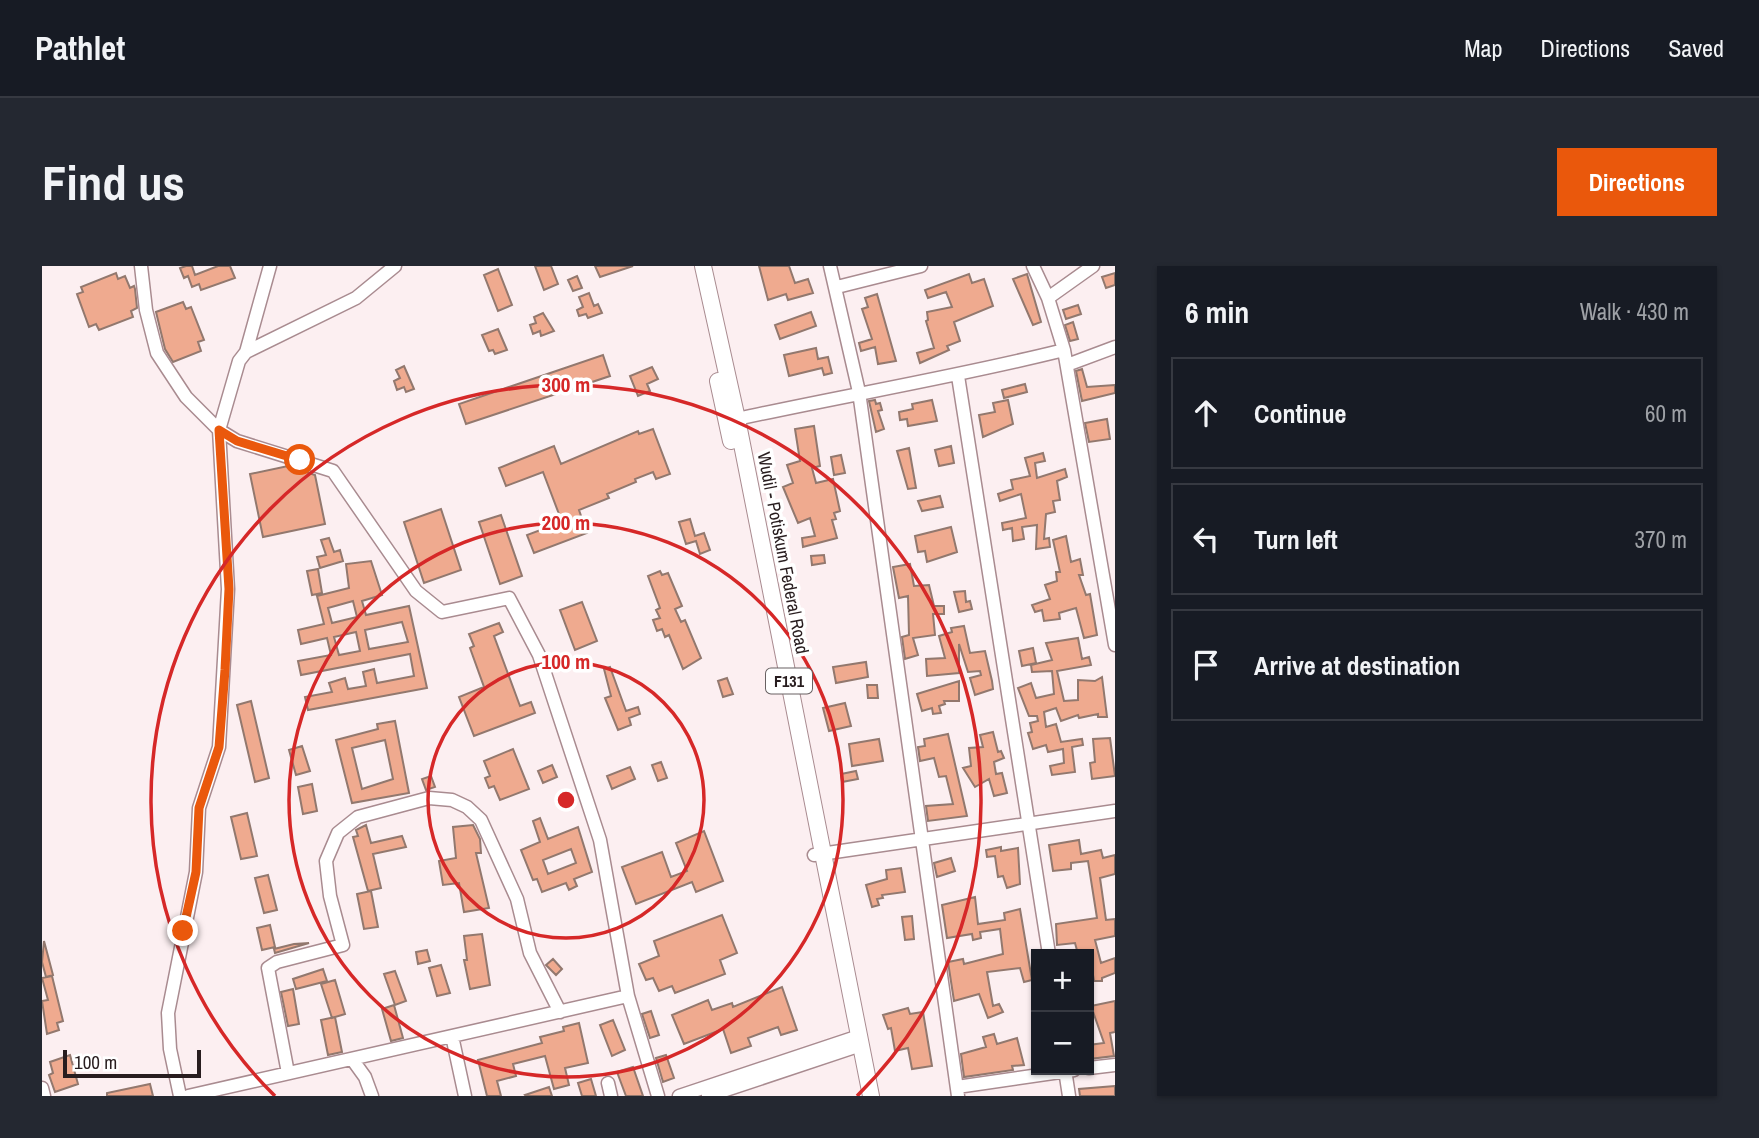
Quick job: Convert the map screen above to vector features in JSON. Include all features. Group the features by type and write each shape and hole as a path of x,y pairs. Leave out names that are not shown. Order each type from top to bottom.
{"main road":[{"name":"Wudil - Potiskum Federal Road","path":"692,266 736,430"},
{"name":"Wudil - Potiskum Federal Road","path":"703,266 855,1042 860,1096"},
{"name":"Wudil - Potiskum Federal Road","path":"855,1042 871,1096"}],"street":[{"path":"141,266 146,310 157,352 187,397 219,430 237,441 333,471 416,591 442,612 509,598 539,655 600,840 628,996 658,1096"},
{"path":"180,1096 170,1049 168,1013 196,872 199,808 219,747 225,670 229,589 219,430 239,361 246,352 270,266"},
{"path":"246,352 356,298 394,266"},
{"path":"831,266 859,392 957,1091 1042,1075"},
{"path":"837,287 921,266"},
{"path":"1034,266 1048,298 1064,350 1115,645"},
{"path":"1048,298 1093,266"},
{"path":"1067,365 1115,347"},
{"path":"736,430 859,392 958,376 1064,350"},
{"path":"958,376 1031,822 1048,949"},
{"path":"288,1073 268,968 277,962 343,945 330,896 326,861 338,833 358,817 429,798 452,800 467,807 481,820 517,899 530,953 560,1012"},
{"path":"819,854 921,837 1115,811"},
{"path":"188,1096 628,996"},
{"path":"452,1036 465,1096"},
{"path":"679,1096 855,1042"},
{"path":"708,1096 855,1042"},
{"path":"352,1059 365,1077 372,1096"},
{"path":"1094,1067 1115,1065"},
{"path":"1068,1075 1069,1096"},
{"path":"42,1088 44,1096"}],"building":[{"path":"192,266 195,275 218,266 230,266 235,278 201,290 199,284 192,287 188,276 184,278 180,268"},
{"path":"535,266 551,266 558,284 544,290"},
{"path":"595,266 633,266 600,277"},
{"path":"759,266 789,266 795,283 808,279 813,293 788,300 786,294 768,300"},
{"path":"498,269 512,305 498,311 484,275"},
{"path":"116,273 118,279 125,276 130,288 134,286 137,308 131,311 133,317 99,330 96,324 89,327 77,294 83,292 81,287"},
{"path":"1115,273 1115,285 1106,288 1102,277"},
{"path":"969,274 972,283 984,279 993,306 954,322 960,341 947,346 949,350 920,363 917,353 934,348 926,321 927,312 952,307 946,292 928,298 925,290"},
{"path":"1027,274 1041,322 1033,325 1013,279"},
{"path":"577,276 582,288 573,291 568,280"},
{"path":"589,293 594,306 598,304 602,313 588,318 586,314 579,316 577,310 583,307 579,297"},
{"path":"877,294 896,361 878,364 875,347 861,351 859,343 872,339 862,309 868,307 865,298"},
{"path":"183,302 186,309 191,307 204,340 198,342 201,351 173,362 165,349 156,312"},
{"path":"1078,305 1081,314 1066,319 1063,310"},
{"path":"811,312 816,326 780,339 775,325"},
{"path":"543,313 554,331 541,336 540,331 533,334 530,325 536,323 534,317"},
{"path":"1073,322 1078,339 1070,341 1065,325"},
{"path":"498,329 507,350 495,354 493,350 489,351 482,335"},
{"path":"816,348 818,359 828,357 832,373 824,375 822,368 789,376 784,355"},
{"path":"603,355 610,376 466,424 459,404"},
{"path":"404,366 414,389 406,392 404,387 397,390 394,381 400,378 396,370"},
{"path":"652,367 658,379 647,384 650,391 638,396 630,376"},
{"path":"1082,369 1087,387 1115,385 1115,393 1082,401 1076,371"},
{"path":"1025,384 1027,392 1004,398 1002,390"},
{"path":"875,400 876,404 880,403 882,410 878,411 884,429 876,432 869,401"},
{"path":"932,400 937,421 908,426 907,419 900,420 899,412 913,409 912,404"},
{"path":"1008,400 1013,424 983,437 979,415 995,412 993,403"},
{"path":"1107,419 1110,439 1089,442 1085,423"},
{"path":"814,426 820,466 812,468 816,483 833,479 840,511 834,513 836,519 832,520 837,538 803,547 802,538 815,536 810,518 798,523 783,487 793,483 787,465 800,461 795,429"},
{"path":"653,429 670,474 656,479 653,472 635,479 636,482 607,494 609,498 579,510 587,533 534,553 527,535 562,522 543,472 506,486 499,468 554,446 561,464 638,431 639,434"},
{"path":"951,446 954,463 939,466 935,450"},
{"path":"909,448 916,488 908,489 897,451"},
{"path":"1043,453 1045,461 1035,463 1037,478 1065,469 1067,477 1057,481 1060,500 1053,501 1055,512 1046,514 1044,539 1049,538 1050,547 1036,549 1037,525 1022,527 1024,539 1013,541 1012,528 1003,530 1002,523 1026,518 1021,494 1000,501 998,494 1013,489 1011,480 1030,476 1025,458"},
{"path":"841,455 845,473 834,475 831,457"},
{"path":"288,466 315,475 325,524 263,537 250,474"},
{"path":"940,496 943,507 922,511 918,501"},
{"path":"441,509 461,570 424,583 404,522"},
{"path":"501,515 522,576 500,584 479,522"},
{"path":"690,519 695,536 704,533 710,550 700,554 696,541 686,544 679,522"},
{"path":"951,527 957,552 927,562 925,551 918,552 915,536"},
{"path":"1066,536 1071,562 1080,559 1083,575 1079,575 1086,595 1090,594 1097,635 1084,638 1076,608 1059,613 1060,619 1044,621 1042,610 1035,612 1032,605 1050,599 1045,585 1057,581 1056,572 1060,572 1053,540"},
{"path":"329,538 334,552 340,550 343,561 320,568 317,557 326,555 321,540"},
{"path":"824,555 825,563 812,565 811,556"},
{"path":"371,561 382,595 362,601 366,615 409,606 427,688 308,710 305,697 332,692 329,683 345,678 348,689 366,686 363,672 374,669 377,683 414,676 410,654 301,675 298,661 331,655 327,638 301,644 298,630 324,624 317,596 349,588 346,564","holes":["353,601 357,617 332,623 328,608","402,622 408,642 369,649 365,630","356,632 360,651 339,655 334,637"]},
{"path":"910,564 914,586 929,585 934,606 944,606 944,614 933,614 935,635 913,638 918,655 905,659 902,637 909,635 908,596 899,598 893,567"},
{"path":"318,569 322,593 312,595 307,571"},
{"path":"660,571 662,575 668,573 682,606 675,609 681,622 685,620 701,658 683,669 669,635 665,637 662,629 657,631 653,620 660,618 656,610 660,608 648,576"},
{"path":"965,591 966,602 970,601 972,609 959,612 954,592"},
{"path":"582,602 597,641 575,650 560,610"},
{"path":"499,623 503,632 494,636 520,706 531,702 535,713 474,736 459,697 484,687 470,648 474,646 469,634"},
{"path":"964,626 970,653 985,651 992,681 993,689 975,695 970,678 981,675 980,671 968,672 959,644 959,673 927,676 926,659 945,658 939,636 952,632 951,628"},
{"path":"1078,638 1082,659 1089,657 1091,665 1057,671 1064,701 1078,700 1078,680 1095,681 1102,677 1107,717 1098,717 1098,714 1079,718 1078,715 1061,721 1056,708 1044,712 1046,727 1056,724 1061,742 1082,739 1083,745 1072,747 1075,772 1052,775 1050,766 1064,763 1063,749 1048,752 1046,745 1033,749 1028,733 1032,732 1030,723 1038,721 1037,716 1029,716 1018,688 1031,683 1036,698 1054,694 1052,671 1032,672 1031,665 1052,660 1046,643"},
{"path":"1033,648 1036,663 1022,666 1019,651"},
{"path":"866,662 868,677 836,683 833,667"},
{"path":"610,667 626,711 638,707 640,714 629,718 631,725 618,730 605,698 611,696 604,669"},
{"path":"727,678 733,694 723,697 718,681"},
{"path":"959,681 959,701 944,701 945,704 939,706 941,713 933,714 932,708 922,711 917,694"},
{"path":"867,685 877,685 878,698 868,698"},
{"path":"251,701 269,778 255,782 237,705"},
{"path":"845,703 851,726 829,731 823,708"},
{"path":"395,721 409,793 352,803 336,740 378,729 377,724","holes":["385,740 393,779 362,789 352,748"]},
{"path":"993,732 998,752 1001,751 1004,758 994,762 996,774 1002,773 1007,793 994,796 989,779 975,787 963,768 971,766 969,748 983,747 980,735"},
{"path":"948,734 967,816 928,821 926,806 953,804 946,776 939,777 934,758 920,761 918,747 925,746 924,739"},
{"path":"1110,738 1115,776 1092,779 1090,763 1095,762 1093,739"},
{"path":"879,739 883,761 852,766 849,744"},
{"path":"302,746 310,771 296,775 289,750"},
{"path":"513,749 529,789 500,800 494,786 489,788 485,778 490,776 484,761"},
{"path":"661,762 667,778 658,781 652,765"},
{"path":"552,765 557,777 543,783 538,771"},
{"path":"630,767 635,779 612,789 607,776"},
{"path":"856,771 858,779 842,782 841,774"},
{"path":"431,776 435,787 426,790 422,779"},
{"path":"312,784 317,811 303,814 298,787"},
{"path":"247,813 257,856 241,859 231,817"},
{"path":"540,818 548,839 578,827 592,872 574,879 577,886 569,890 566,883 542,892 537,879 533,880 521,850 540,842 533,821","holes":["571,849 576,863 548,874 543,860"]},
{"path":"366,825 371,843 402,836 406,847 373,854 381,888 368,891 353,837 358,836 356,830"},
{"path":"473,825 480,839 481,853 476,853 489,908 464,912 459,883 443,885 439,861 456,858 453,827"},
{"path":"704,831 723,881 696,892 692,882 636,904 622,867 662,852 671,877 687,871 676,843"},
{"path":"1079,840 1081,854 1101,850 1103,858 1115,855 1115,874 1100,878 1106,920 1115,919 1115,936 1095,940 1101,963 1115,958 1115,973 1102,978 1102,981 1094,981 1094,949 1077,949 1075,943 1057,945 1056,924 1097,918 1088,861 1071,863 1071,869 1053,871 1049,845"},
{"path":"1001,847 1001,851 1018,848 1020,884 1007,888 1003,876 998,877 995,856 987,857 986,850"},
{"path":"951,858 955,871 937,877 934,863"},
{"path":"901,868 905,892 882,895 883,898 877,899 879,905 872,907 866,885 887,879 886,870"},
{"path":"268,875 277,910 264,913 255,878"},
{"path":"371,891 378,927 364,929 357,894"},
{"path":"975,897 978,924 1005,920 1004,913 1020,909 1031,980 1024,982 1020,968 987,972 993,1006 999,1004 1003,1012 988,1018 979,994 954,1001 948,962 963,959 964,964 1003,954 1000,929 980,932 981,938 973,940 972,934 947,938 942,905"},
{"path":"722,915 737,953 720,960 725,974 675,993 672,986 659,991 653,978 646,980 639,964 659,956 654,941"},
{"path":"912,916 914,939 905,940 902,917"},
{"path":"270,925 275,947 262,950 257,928"},
{"path":"482,934 490,985 470,989 464,960 467,960 464,936"},
{"path":"44,941 53,975 46,977 42,962"},
{"path":"309,943 275,953 274,949 294,944"},
{"path":"427,950 430,961 418,964 416,952"},
{"path":"553,959 562,969 556,975 546,965"},
{"path":"441,965 450,993 437,996 429,968"},
{"path":"323,969 327,981 296,989 293,979"},
{"path":"395,971 406,1001 395,1005 384,974"},
{"path":"52,976 63,1021 57,1023 59,1030 47,1034 42,1001 48,1000 42,978"},
{"path":"335,980 345,1014 332,1018 321,984"},
{"path":"782,987 797,1030 781,1035 778,1027 748,1038 751,1046 731,1053 723,1029 684,1044 672,1015 708,1000 712,1010 732,1003 733,1007"},
{"path":"293,989 299,1024 288,1026 281,992"},
{"path":"1115,1001 1115,1032 1110,1033 1114,1056 1094,1058 1094,1044 1104,1043 1094,1015 1094,1005"},
{"path":"394,1005 403,1038 391,1041 382,1009"},
{"path":"908,1008 910,1014 923,1012 932,1066 912,1069 908,1048 895,1051 891,1028 888,1029 883,1015"},
{"path":"651,1011 659,1035 650,1038 642,1014"},
{"path":"335,1017 342,1052 328,1055 321,1020"},
{"path":"613,1020 625,1050 612,1056 600,1025"},
{"path":"579,1023 588,1063 565,1068 569,1085 554,1089 545,1056 513,1064 516,1076 497,1081 501,1096 487,1096 478,1060 542,1043 540,1037 564,1031 563,1027"},
{"path":"994,1034 997,1044 1017,1038 1024,1065 1012,1066 1013,1070 964,1077 961,1054 986,1047 983,1037"},
{"path":"70,1055 78,1084 55,1092 49,1075 53,1073 50,1062"},
{"path":"666,1055 674,1078 663,1082 656,1058"},
{"path":"633,1067 643,1096 626,1096 617,1072"},
{"path":"591,1079 596,1096 582,1096 578,1083"},
{"path":"150,1084 153,1096 107,1096 107,1093"},
{"path":"1115,1086 1115,1096 1080,1096 1079,1089"},
{"path":"549,1087 552,1096 525,1095"}],"route":[{"path":"183,931 196,872 199,808 219,747 225,670 229,589 219,430 237,441 300,460"}]}
